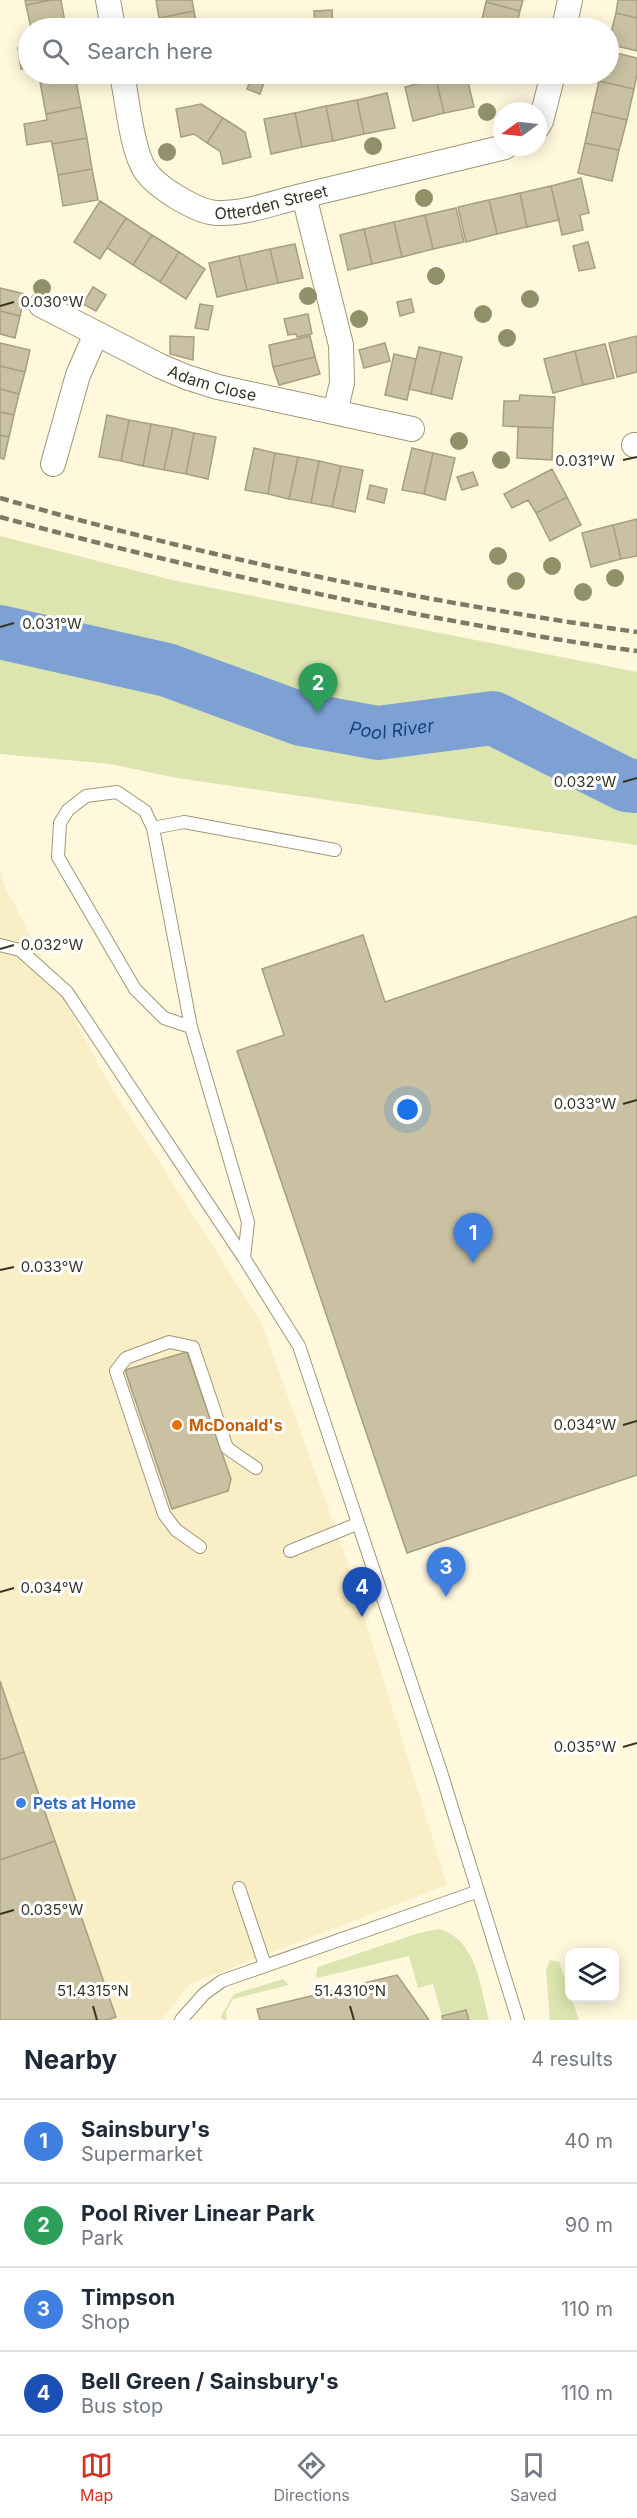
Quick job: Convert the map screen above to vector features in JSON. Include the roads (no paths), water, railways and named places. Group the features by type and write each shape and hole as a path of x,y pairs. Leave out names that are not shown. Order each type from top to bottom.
{"street":[{"path":"108,0 111,18"},
{"path":"566,18 570,0"},
{"name":"Otterden Street","path":"124,84 137,152 144,170 156,183 200,210 217,213 237,212 493,150"},
{"path":"546,102 551,84"},
{"path":"304,196 341,345 342,383 335,412"},
{"name":"Adam Close","path":"41,305 186,377 218,387 412,429"},
{"path":"53,464 78,375 96,334"}],"lane":[{"path":"191,1027 164,1018 135,989 58,857 60,823 68,810 86,796 117,792 145,811 153,828 191,1027 248,1222 244,1258"},
{"path":"153,828 184,822 335,850"},
{"path":"0,945 20,950 67,992 244,1258 299,1346 441,1772 516,2017"},
{"path":"200,1547 176,1530 164,1514 116,1371 126,1358 169,1342 193,1347 227,1448 256,1468"},
{"path":"290,1551 357,1524"},
{"path":"239,1888 265,1965"},
{"path":"181,2020 204,1994 222,1981 476,1892"}],"waterway":[{"name":"Pool River","path":"0,632 167,670 301,719 378,733 493,718 626,785 637,786"}],"railway":[{"path":"0,498 157,540 316,576 476,607 637,632"},
{"path":"0,517 210,570 315,593 502,630 637,651"}],"place":[{"name":"Pool River Linear Park","path":"318,713"},
{"name":"Sainsbury's","path":"473,1263"},
{"name":"McDonald's","path":"177,1425"},
{"name":"Timpson","path":"446,1597"},
{"name":"Bell Green / Sainsbury's","path":"362,1617"},
{"name":"Pets at Home","path":"21,1803"}]}
